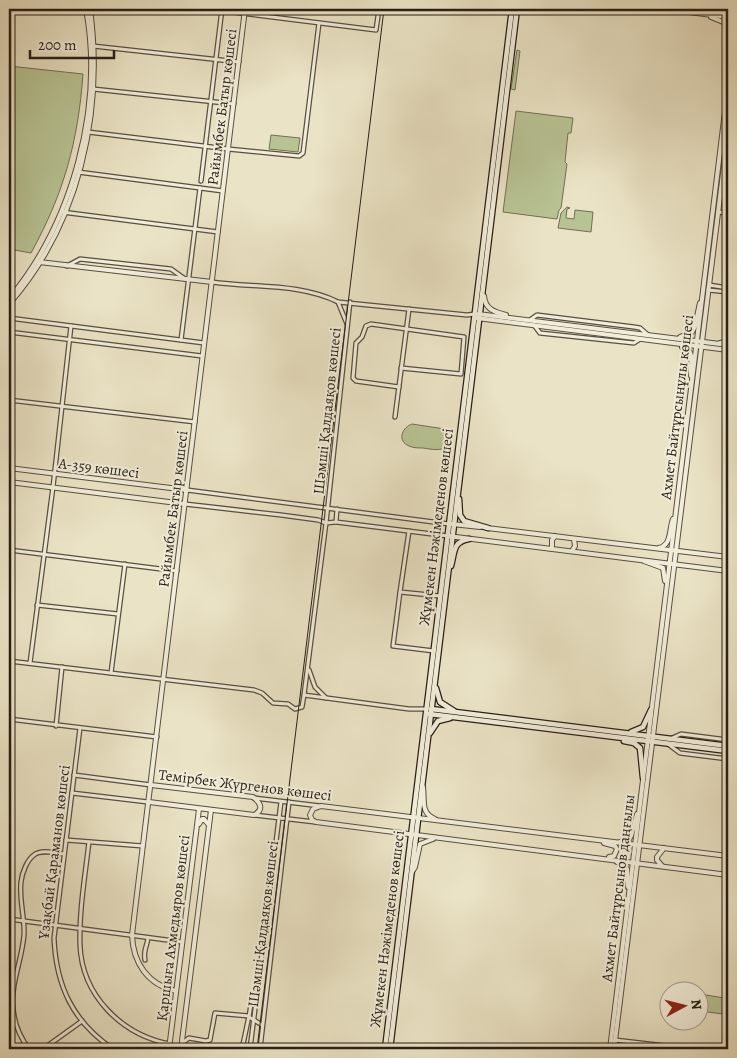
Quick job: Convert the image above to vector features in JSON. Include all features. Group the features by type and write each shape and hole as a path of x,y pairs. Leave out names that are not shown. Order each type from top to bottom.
{"main road":[{"name":"Жұмекен Нәжімеденов көшесі","path":"451,524 458,491 512,9"},
{"name":"Жұмекен Нәжімеденов көшесі","path":"416,819 423,782 429,712 448,574 451,524 517,9"},
{"path":"458,491 462,519 488,528"},
{"name":"Жұмекен Нәжімеденов көшесі","path":"385,1049 429,712 440,596 450,536"},
{"path":"448,574 456,546 460,541 469,539"},
{"path":"434,684 440,702 458,713"},
{"path":"627,734 643,727 651,710"},
{"path":"429,712 458,713 627,734 728,751"},
{"path":"429,712 453,717 614,737 650,739"},
{"path":"428,737 438,721 453,717"},
{"path":"614,737 634,743 640,748 643,778"},
{"path":"668,742 728,746"},
{"name":"Жұмекен Нәжімеденов көшесі","path":"390,1049 412,872 414,835"}],"street":[{"path":"9,304 39,262 63,212 77,172 86,132 92,89 92,46 88,9"},
{"path":"209,9 245,11 376,30 379,9"},
{"path":"665,9 728,17"},
{"path":"201,181 222,10"},
{"name":"Райымбек Батыр көшесі","path":"176,991 162,987 148,976 138,962 132,946 132,935 245,11"},
{"path":"702,14 728,12"},
{"path":"702,14 728,24"},
{"path":"86,132 299,156 303,154 319,23"},
{"path":"92,46 239,62"},
{"name":"Ахмет Байтұрсынұлы көшесі","path":"673,551 699,344 702,297 726,122 728,87"},
{"path":"92,89 234,104"},
{"name":"Ахмет Байтұрсынұлы көшесі","path":"651,730 672,563 675,514 692,383 726,166 728,133"},
{"path":"77,172 223,191"},
{"path":"181,340 200,188"},
{"path":"63,212 218,232"},
{"path":"718,212 728,213"},
{"path":"67,266 80,259 171,269 187,280"},
{"path":"39,262 238,286 264,286 327,296 338,302 522,319 669,337 682,337 692,332 702,297"},
{"path":"9,299 39,262"},
{"path":"484,275 483,297 484,303 489,310 522,319"},
{"path":"708,287 728,288"},
{"path":"708,287 728,292 726,318 728,318"},
{"path":"338,302 348,327"},
{"name":"Шәмші Қалдаяқов көшесі","path":"304,695 326,523 350,302"},
{"path":"395,417 409,309"},
{"path":"477,316 640,338 685,347 690,351 692,357 690,372 692,383"},
{"path":"9,318 204,343"},
{"path":"399,387 356,381 353,374 356,343 362,337 366,326 371,324 464,337 461,374 401,368"},
{"path":"534,325 540,333 634,343 640,338"},
{"path":"30,663 53,487 71,326"},
{"path":"9,332 70,338 202,356"},
{"path":"669,337 728,350"},
{"path":"716,344 728,340"},
{"path":"660,342 728,345"},
{"path":"9,400 195,422"},
{"name":"А-359 көшесі","path":"9,468 187,490"},
{"path":"9,482 281,515 318,520 326,523 336,522 728,571"},
{"path":"187,490 728,557"},
{"path":"336,509 336,522"},
{"path":"656,549 664,547 667,543 675,514"},
{"path":"408,531 393,646 434,651"},
{"path":"552,549 552,540 555,536"},
{"path":"572,551 574,539"},
{"path":"9,550 177,570"},
{"path":"641,559 663,568 666,590"},
{"name":"Ахмет Байтұрсынұлы көшесі","path":"651,730 651,710 666,590 672,563"},
{"path":"111,673 125,564"},
{"path":"400,592 440,596"},
{"path":"37,604 118,614"},
{"path":"9,661 254,690 262,693 273,702 288,704 295,709 302,706 304,695 429,712"},
{"path":"56,726 62,667"},
{"path":"308,667 313,683 327,698"},
{"path":"9,719 156,737"},
{"name":"Ұзақбай Қараманов көшесі","path":"80,728 54,938 58,974 65,993 82,1021 100,1040 113,1049"},
{"name":"Ахмет Байтұрсынов даңғылы","path":"610,1049 651,730"},
{"path":"728,740 681,734 668,742 680,753 728,759"},
{"name":"Ахмет Байтұрсынов даңғылы","path":"637,844 639,807 650,739"},
{"name":"Темірбек Жүргенов көшесі","path":"74,775 416,819 728,856"},
{"path":"423,782 424,810 430,817 442,822"},
{"name":"Темірбек Жүргенов көшесі","path":"72,793 316,822 728,876"},
{"path":"253,797 260,803 261,807 254,815"},
{"name":"Шәмші Қалдаяқов көшесі","path":"250,1049 281,802"},
{"name":"Шәмші Қалдаяқов көшесі","path":"260,1049 289,802"},
{"path":"316,822 312,820 310,812 321,806"},
{"path":"619,842 629,839 631,836 639,807"},
{"name":"Қаршыға Ахмедьяров көшесі","path":"169,1049 199,809"},
{"name":"Қаршыға Ахмедьяров көшесі","path":"181,1049 210,810"},
{"path":"197,828 202,819 206,820 208,828"},
{"path":"412,872 415,867 420,844 442,838"},
{"path":"582,856 611,857 616,854 617,849 614,846 586,838"},
{"path":"66,840 144,846"},
{"path":"89,842 80,929 82,965 102,1005 121,1023 132,1031 170,1044"},
{"path":"663,866 657,860 657,857 664,848"},
{"path":"29,1049 21,1038 15,1024 12,1006 14,986 22,953 25,921 21,882 28,864 38,852 64,854"},
{"path":"612,860 623,865 628,870 628,899"},
{"name":"Ахмет Байтұрсынов даңғылы","path":"614,1049 628,899 635,863"},
{"path":"9,919 182,942"},
{"path":"145,960 143,951 148,938"},
{"path":"9,985 14,986"},
{"path":"242,1049 251,1002 256,998"},
{"path":"182,1043 189,1038 206,1042 210,1040 213,1015 215,1013 248,1016 253,1021 262,1025"},
{"path":"43,1049 82,1021"},
{"path":"616,1040 692,1049"}],"green space":[{"path":"517,50 520,51 515,90 511,89"},
{"path":"9,66 83,74 81,99 68,167 43,231 31,253 9,249"},
{"path":"516,111 573,118 571,133 568,133 565,162 567,164 561,208 557,219 503,212"},
{"path":"271,135 300,138 298,152 269,149"},
{"path":"567,207 570,208 567,209 566,218 574,219 575,210 593,212 591,232 558,228 561,213"},
{"path":"412,424 445,429 450,436 448,445 437,450 415,448 407,445 402,440 402,433"},
{"path":"710,996 724,998 723,1014 710,1012"}],"tram line":[{"path":"257,1049 384,9"}]}
